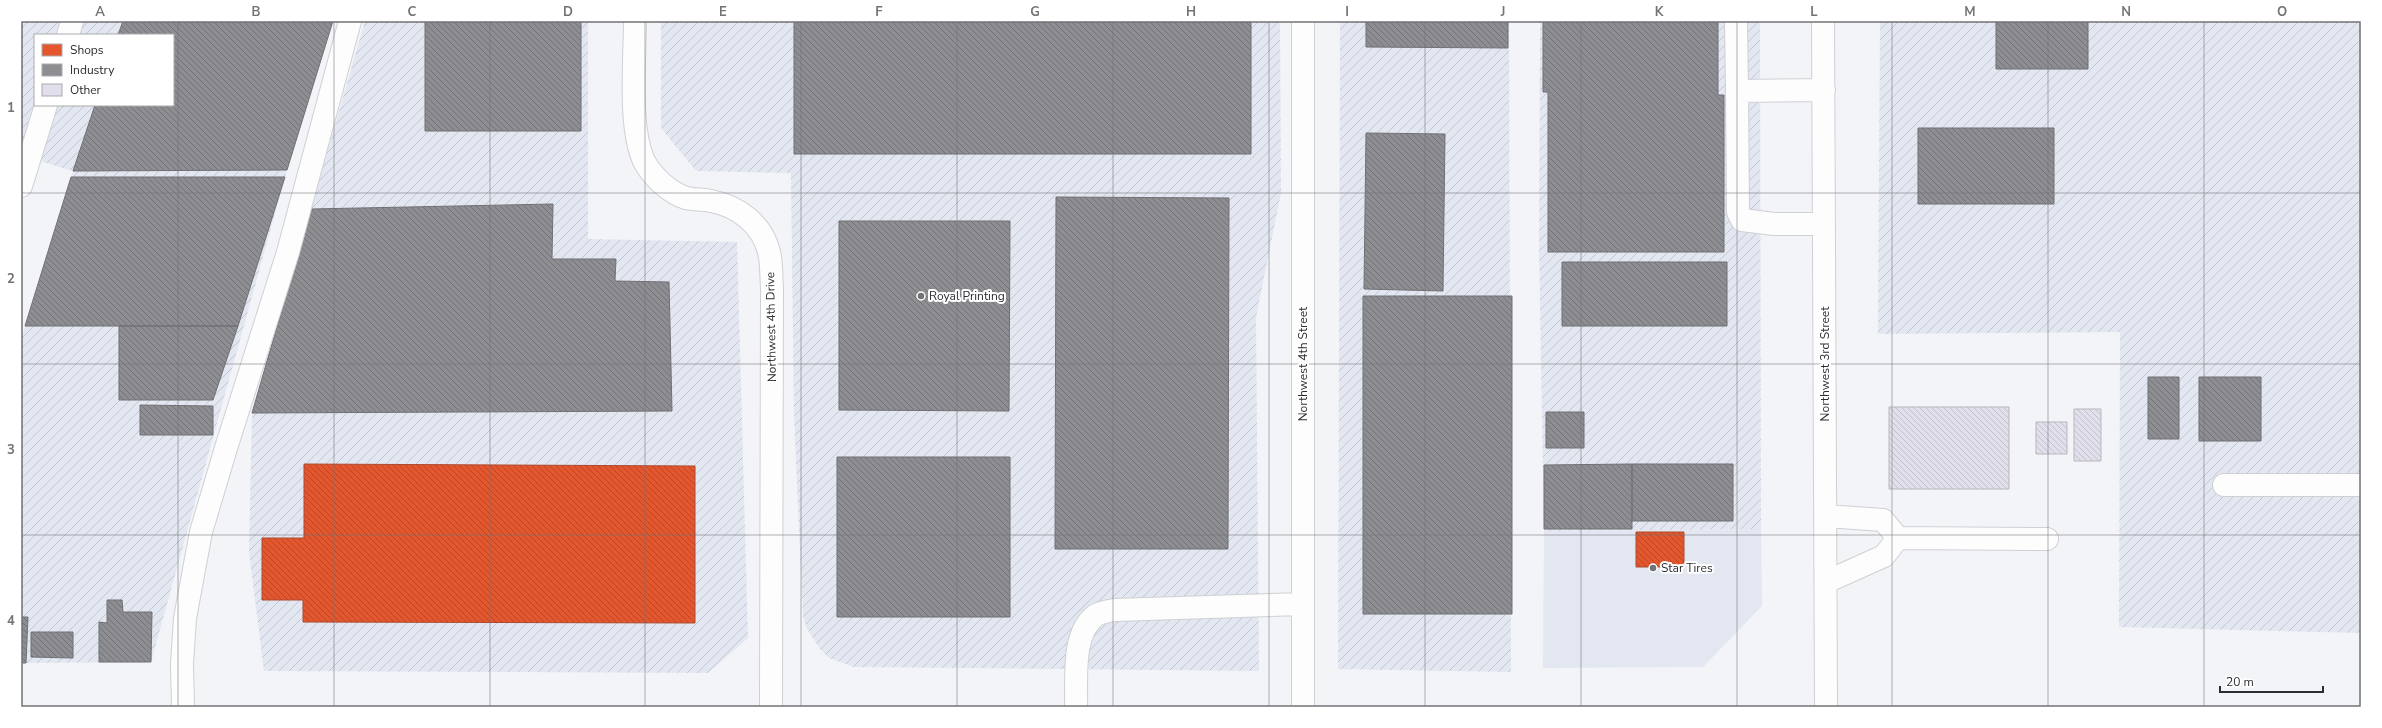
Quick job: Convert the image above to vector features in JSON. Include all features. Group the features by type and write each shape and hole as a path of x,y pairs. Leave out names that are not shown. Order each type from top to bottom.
{"street":[{"path":"68,34 72,21"},
{"path":"183,707 182,664 185,618 201,532 288,252 350,21"},
{"name":"Northwest 4th Drive","path":"635,21 635,102 638,142 644,161 652,174 663,184 686,198 711,201 733,208 750,220 763,235 770,253 772,288 771,707"},
{"name":"Northwest 4th Street","path":"1303,21 1303,707"},
{"path":"1736,21 1738,212 1742,220 1774,224 1824,224"},
{"name":"Northwest 3rd Street","path":"1824,21 1826,707"},
{"path":"1737,91 1824,90"},
{"path":"21,186 46,106"},
{"path":"2224,485 2361,485"},
{"path":"1826,516 1883,520 1898,538 2047,539"},
{"path":"1826,582 1884,556 1898,538"},
{"path":"1076,707 1079,648 1084,629 1097,614 1115,610 1303,604"}],"shaded area":[{"path":"21,21 333,21 287,170 151,662 21,663 21,340 73,171 21,155"},
{"path":"365,21 588,21 588,239 737,242 748,638 708,673 264,671 249,552 252,413"},
{"path":"661,21 1280,21 1281,193 1256,317 1259,671 854,667 829,658 820,649 807,629 803,616 794,417 791,173 696,171 661,128"},
{"path":"1340,21 1509,21 1511,672 1338,669"},
{"path":"1540,21 1760,21 1761,529 1544,531 1539,246"},
{"path":"1880,21 2361,21 2361,633 2119,627 2120,332 1878,334"},
{"name":"Star Tires","path":"1761,529 1762,606 1703,667 1543,668 1544,531"}],"building: Shops":[{"path":"304,464 695,466 695,623 303,622 303,600 262,600 262,538 304,538"},
{"path":"1636,532 1684,532 1684,567 1636,567"}],"building: Industry":[{"path":"123,21 333,21 287,170 73,171 95,106 174,106 174,34 118,34"},
{"path":"425,21 581,21 581,131 425,131"},
{"path":"794,21 1251,22 1251,154 794,154"},
{"path":"1366,21 1508,21 1508,48 1366,47"},
{"path":"1543,21 1718,21 1718,95 1724,95 1724,252 1548,252 1548,92 1543,92"},
{"path":"1996,21 2088,21 2088,69 1996,69"},
{"path":"1918,128 2054,128 2054,204 1918,204"},
{"path":"1366,133 1445,134 1443,291 1364,289"},
{"path":"71,177 285,177 238,326 25,326"},
{"path":"1056,197 1229,198 1228,549 1055,549"},
{"path":"553,204 552,259 616,259 615,281 669,282 672,411 252,413 311,209"},
{"path":"839,221 1010,221 1009,411 839,410"},
{"path":"1562,262 1727,262 1727,326 1562,326"},
{"path":"1363,296 1512,296 1512,614 1363,614"},
{"path":"119,326 238,326 213,400 119,400"},
{"path":"2148,377 2179,377 2179,439 2148,439"},
{"path":"2199,377 2261,377 2261,441 2199,441"},
{"path":"140,405 213,406 213,435 140,435"},
{"path":"1546,412 1584,412 1584,448 1546,448"},
{"path":"837,457 1010,457 1010,617 837,617"},
{"path":"1632,464 1733,464 1733,521 1632,521"},
{"path":"1632,464 1632,529 1544,529 1544,465"},
{"path":"107,600 122,600 123,612 152,612 151,662 99,662 99,622 107,623"},
{"path":"21,617 28,617 26,663 21,663"},
{"path":"31,632 73,632 73,658 31,657"}],"building: Other":[{"path":"1889,407 2009,407 2009,489 1889,489"},
{"path":"2074,409 2101,409 2101,461 2074,461"},
{"path":"2036,422 2067,422 2067,454 2036,454"}],"place":[{"name":"Royal Printing","path":"921,296"},
{"name":"Star Tires","path":"1653,568"}]}
